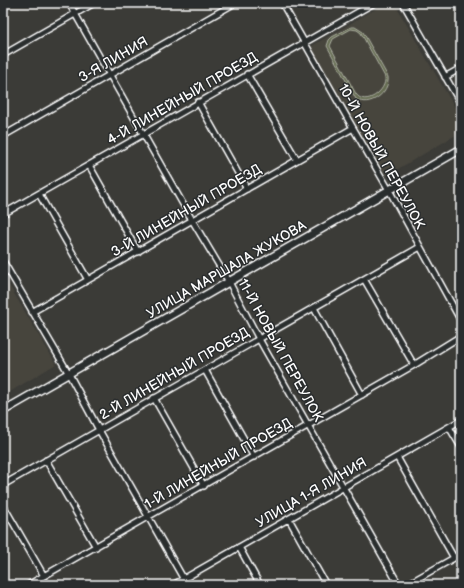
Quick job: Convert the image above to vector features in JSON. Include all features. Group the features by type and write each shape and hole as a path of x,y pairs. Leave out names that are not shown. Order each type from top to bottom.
{"main road":[{"name":"УЛИЦА МАРШАЛА ЖУКОВА","path":"3,411 461,149"}],"street":[{"name":"11-Й НОВЫЙ ПЕРЕУЛОК","path":"69,3 192,220 229,282 259,339 399,585"},
{"path":"3,55 94,3"},
{"name":"3-Я ЛИНИЯ","path":"3,136 235,3"},
{"name":"10-Й НОВЫЙ ПЕРЕУЛОК","path":"282,3 389,190 461,321"},
{"name":"4-Й ЛИНЕЙНЫЙ ПРОЕЗД","path":"3,214 374,3"},
{"path":"403,3 461,104"},
{"path":"446,77 461,68"},
{"path":"247,74 297,160"},
{"path":"198,102 247,189"},
{"name":"3-Й ЛИНЕЙНЫЙ ПРОЕЗД","path":"32,312 353,128"},
{"path":"89,165 138,252"},
{"path":"39,194 88,280"},
{"name":"2-Й ЛИНЕЙНЫЙ ПРОЕЗД","path":"3,485 420,247"},
{"path":"3,261 69,374 187,585"},
{"path":"3,273 8,270"},
{"path":"364,279 414,365"},
{"path":"314,308 362,395"},
{"name":"1-Й ЛИНЕЙНЫЙ ПРОЕЗД","path":"28,585 204,486 414,365 461,336"},
{"path":"205,370 254,457"},
{"path":"154,398 204,486"},
{"name":"УЛИЦА 1-Я ЛИНИЯ","path":"173,585 461,420"},
{"path":"449,427 461,448"},
{"path":"397,457 454,558"},
{"path":"46,460 96,547"},
{"path":"3,505 44,576"},
{"path":"289,519 326,585"},
{"path":"239,548 260,585"},
{"path":"406,585 461,554"}],"shaded area":[{"path":"386,3 394,3 461,118 461,132 386,176 310,47"},
{"path":"6,280 56,364 3,396 3,282"}],"green space":[{"path":"351,27 355,27 363,32 388,77 388,83 382,93 378,97 367,102 356,99 327,46 332,37","holes":["351,29 357,30 361,33 385,77 385,82 379,92 375,96 365,99 360,98 356,94 330,46 333,39"]}]}
